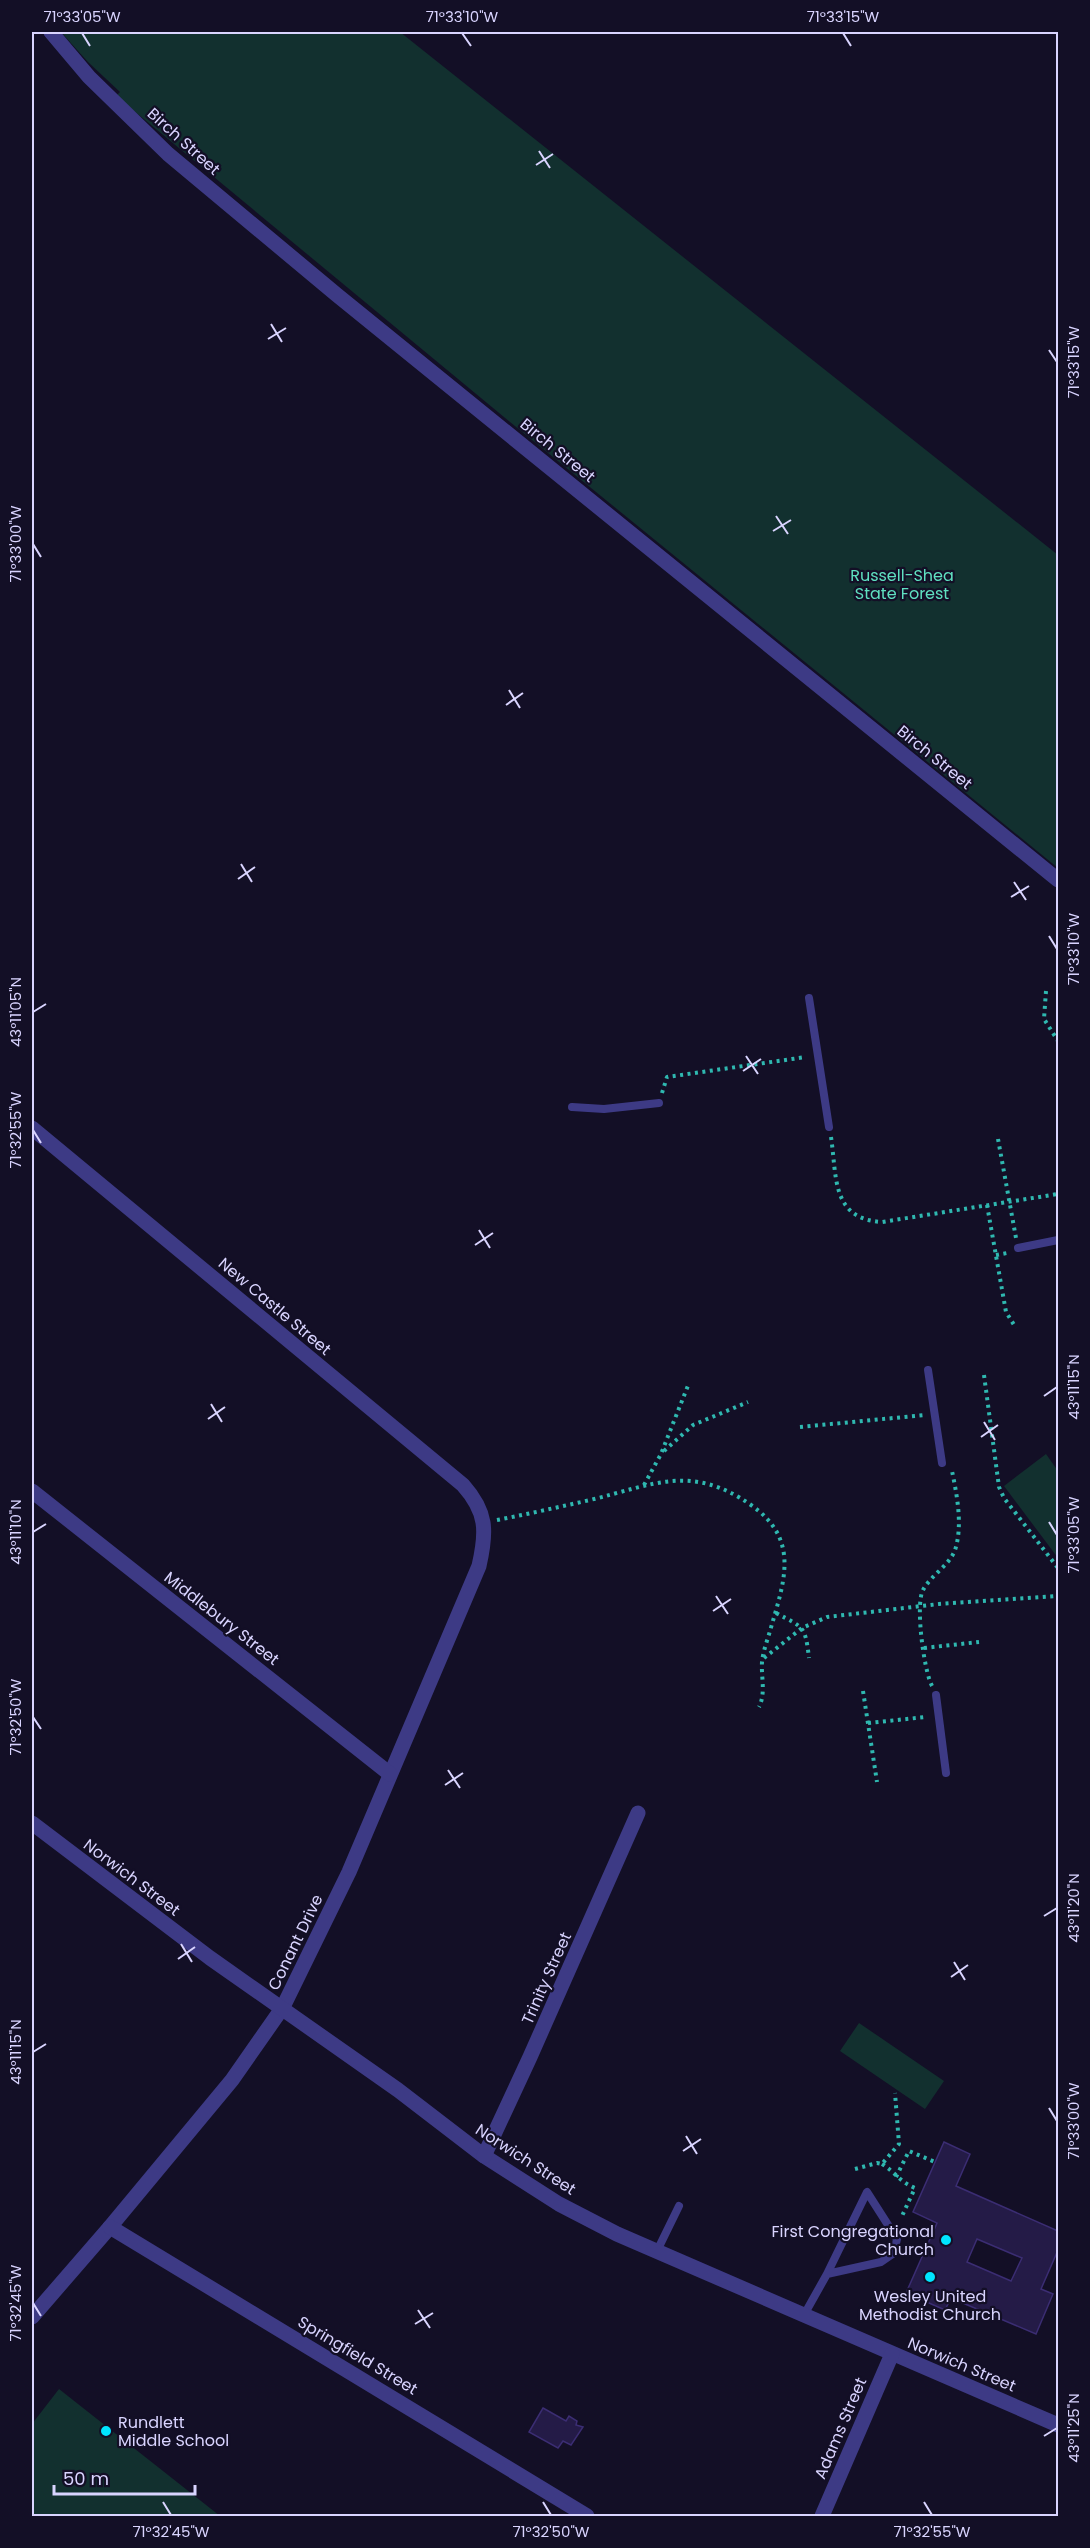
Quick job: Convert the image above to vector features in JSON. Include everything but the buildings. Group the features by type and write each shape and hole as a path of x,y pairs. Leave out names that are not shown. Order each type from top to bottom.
{"street":[{"name":"Birch Street","path":"51,32 89,77 177,161 337,295 1059,880"},
{"name":"New Castle Street","path":"32,1128 463,1485 477,1501 484,1522"},
{"name":"Middlebury Street","path":"32,1491 390,1773"},
{"name":"Conant Drive","path":"32,2317 232,2080 283,2007 349,1872 479,1566 484,1544 484,1522"},
{"name":"Trinity Street","path":"484,2156 638,1813"},
{"name":"Norwich Street","path":"32,1823 210,1958 283,2007 398,2090 484,2156 559,2204 657,2251 1059,2425"},
{"name":"Springfield Street","path":"110,2227 587,2517"},
{"name":"Adams Street","path":"822,2517 892,2354"}],"lane":[{"path":"809,998 829,1127"},
{"path":"572,1107 604,1109 659,1102"},
{"path":"1018,1248 1059,1240"},
{"path":"928,1370 942,1463"},
{"path":"936,1695 946,1773"},
{"path":"804,2315 867,2192 897,2239 894,2253 881,2262 827,2274"},
{"path":"657,2251 679,2206"}],"path":[{"path":"1046,991 1044,1019 1059,1041"},
{"path":"659,1102 667,1077 818,1055"},
{"path":"829,1127 839,1193 845,1206 854,1216 867,1221 882,1222 1059,1194"},
{"path":"998,1139 1014,1224"},
{"path":"987,1205 1006,1312 1016,1328"},
{"path":"984,1375 999,1487 1004,1498 1059,1568"},
{"path":"644,1485 661,1454 689,1383"},
{"path":"661,1454 693,1425 748,1402"},
{"path":"800,1427 934,1414"},
{"path":"936,1695 930,1682 919,1606 923,1589 954,1552 958,1536 952,1472 942,1463"},
{"path":"484,1522 592,1500 644,1485 684,1479 720,1487 760,1511 771,1522 784,1555 783,1588 762,1660 763,1699 759,1707"},
{"path":"762,1660 802,1628 827,1617 919,1606 1059,1596"},
{"path":"776,1613 802,1628 806,1634 809,1658"},
{"path":"924,1648 979,1642"},
{"path":"863,1691 877,1782"},
{"path":"868,1723 939,1715"},
{"path":"882,2164 899,2144 895,2093"},
{"path":"896,2178 909,2151 935,2162"},
{"path":"855,2169 877,2163 882,2164 891,2170 896,2178 915,2188 902,2216"}],"green space":[{"name":"Russell-Shea State Forest","path":"61,32 400,32 1058,555 1058,868 510,422 116,96 120,92"},
{"path":"1046,1454 1058,1471 1058,1558 1004,1486"},
{"path":"859,2023 944,2081 925,2109 840,2051"},
{"path":"59,2389 220,2516 32,2516 32,2424"}],"place":[{"name":"First Congregational Church","path":"946,2240"},
{"name":"Wesley United Methodist Church","path":"930,2277"},
{"name":"Rundlett Middle School","path":"106,2431"}]}
